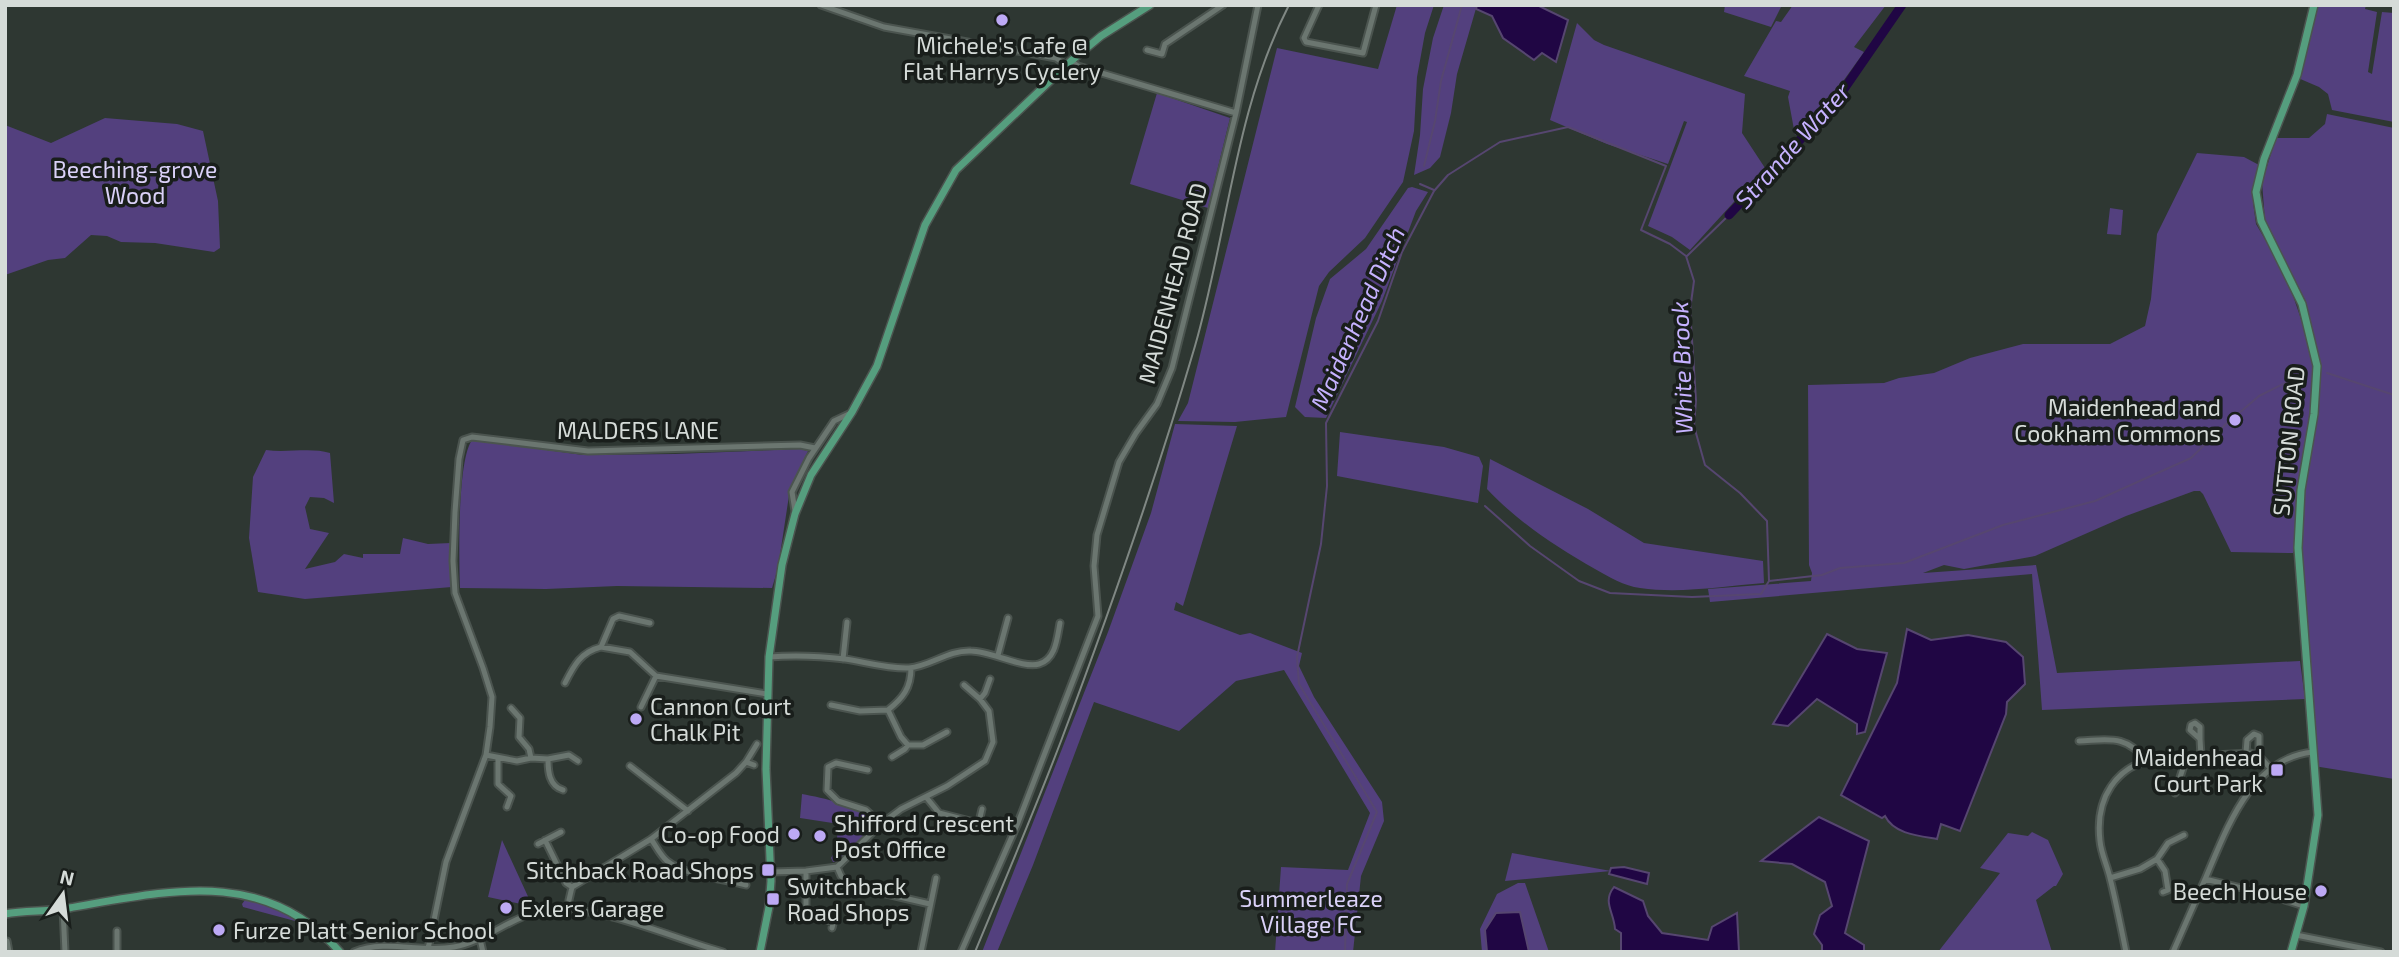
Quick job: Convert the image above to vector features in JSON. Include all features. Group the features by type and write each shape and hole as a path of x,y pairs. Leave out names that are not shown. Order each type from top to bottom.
{"main road":[{"path":"760,952 769,907 771,872 766,769 769,657 782,565 795,514 811,475 852,412 877,366 925,225 956,170 1068,63 1101,36 1150,5"},
{"name":"SUTTON ROAD","path":"2291,952 2304,906 2318,815 2299,565 2301,490 2314,414 2317,366 2302,304 2262,221 2256,192 2264,159 2297,75 2314,5"},
{"path":"5,914 63,909 198,890 243,894 286,909 319,931 340,952"}],"street":[{"path":"821,5 884,27 1056,58 1236,113"},
{"path":"1147,50 1165,55 1165,44 1223,5"},
{"name":"MAIDENHEAD ROAD","path":"961,952 1017,825 1098,616 1094,566 1097,535 1119,462 1157,404 1172,368 1236,113 1258,5"},
{"path":"1319,5 1304,38 1306,43 1363,54 1376,5"},
{"path":"795,514 792,492 815,448 834,421 852,412"},
{"name":"MALDERS LANE","path":"486,755 492,697 484,668 455,593 455,512 463,440 472,437 588,452 800,445 815,448"},
{"path":"601,647 613,619 619,616 650,623"},
{"path":"998,655 1008,618"},
{"path":"843,659 847,622"},
{"path":"769,657 843,659 911,668 947,654 971,651 998,655 1028,665 1039,664 1049,658 1055,647 1060,623"},
{"path":"565,683 582,656 601,647 630,652 656,677 767,694"},
{"path":"835,708 888,710 907,691 911,668"},
{"path":"641,707 656,677"},
{"path":"980,699 990,679"},
{"path":"771,872 806,872 837,867 881,824 909,804 968,774 985,761 993,742 989,711 964,685"},
{"path":"511,708 520,718 519,737 529,749 530,758"},
{"path":"888,710 901,737 908,745 923,746 947,732"},
{"path":"936,728 940,736"},
{"path":"2246,753 2248,740 2254,734 2259,736 2259,757"},
{"path":"2200,738 2201,756"},
{"path":"2079,741 2123,741 2135,747 2145,760"},
{"path":"569,909 572,887 651,839 688,811 736,773 757,744"},
{"path":"892,757 905,750 908,745"},
{"path":"2173,952 2233,814 2249,791 2271,769 2300,753 2313,752"},
{"path":"2126,952 2100,843 2099,815 2109,787 2123,772 2145,760 2246,753 2259,757 2271,769"},
{"path":"428,949 446,862 486,755 517,761 569,755 578,761"},
{"path":"2174,793 2184,765 2184,757"},
{"path":"498,759 498,784 511,796 508,807"},
{"path":"548,759 548,774 554,785 563,790"},
{"path":"746,762 754,765"},
{"path":"868,770 858,763 826,765 826,785 829,794 838,801 866,810 881,824"},
{"path":"630,766 688,811"},
{"path":"926,797 939,813 978,826 982,809"},
{"path":"538,844 561,832"},
{"path":"2110,878 2140,869 2157,859 2168,843 2184,835"},
{"path":"651,839 666,860 674,865 746,885"},
{"path":"545,840 566,883 572,887"},
{"path":"2157,859 2165,871 2167,892"},
{"path":"837,867 841,876 852,886 930,904"},
{"path":"806,872 806,911 810,916 833,922"},
{"path":"921,952 936,878"},
{"path":"2205,879 2304,906"},
{"path":"63,909 65,952"},
{"path":"354,952 386,945 428,949 454,947 480,939 535,912 569,909 620,920 723,952"},
{"path":"117,931 117,952"},
{"path":"2295,935 2381,952"},
{"path":"480,939 483,952"},
{"path":"6,940 8,951"}],"green space":[{"path":"1397,5 1434,5 1425,33 1417,77 1414,131 1403,182 1365,238 1329,272 1319,286 1286,417 1235,422 1178,421 1188,403 1277,48 1378,69"},
{"path":"1444,5 1477,5 1457,74 1440,157 1430,168 1414,175 1423,89 1433,38"},
{"path":"1725,5 1782,5 1771,27 1724,12"},
{"path":"1793,5 1886,5 1854,47 1864,52 1831,98 1795,135 1788,97 1790,91 1744,76 1776,21 1781,22"},
{"path":"2316,5 2366,5 2365,9 2377,12 2368,72 2372,74 2382,12 2394,13 2394,122 2332,110 2328,94 2298,78"},
{"path":"1577,23 1594,40 1604,45 1745,94 1742,133 1765,168 1690,250 1672,237 1648,226 1687,122 1684,121 1668,164 1607,144 1550,120"},
{"path":"1157,93 1230,118 1208,208 1130,184"},
{"path":"2327,114 2394,128 2394,779 2314,766 2295,548 2293,553 2231,552 2200,491 2126,516 2035,556 1964,569 1944,565 1923,573 2036,565 2057,673 2300,661 2305,699 2042,710 2032,574 1710,602 1708,589 1811,581 1808,385 1884,383 1934,373 1970,358 2023,344 2110,344 2145,326 2151,299 2157,234 2197,153 2244,157 2259,165 2253,202 2256,224 2286,275 2304,328 2313,333 2306,302 2265,221 2262,182 2276,138 2309,138 2325,124"},
{"name":"Beeching-grove Wood","path":"105,118 177,124 203,131 218,201 220,248 214,252 155,243 121,242 107,236 91,235 65,258 48,260 5,275 5,125 51,143"},
{"path":"1408,188 1428,192 1416,211 1382,301 1326,418 1305,417 1295,407 1316,318 1330,279 1366,249"},
{"path":"2110,208 2123,210 2121,235 2107,234"},
{"name":"Summerleaze Village FC","path":"1175,424 1237,426 1183,606 1176,602 1174,610 1240,635 1250,633 1302,653 1299,666 1314,697 1382,802 1384,821 1361,876 1353,952 1275,952 1281,867 1348,870 1370,813 1284,670 1236,681 1179,731 1094,702 997,952 982,952 1108,632 1151,513"},
{"path":"1340,432 1444,447 1479,457 1483,466 1478,503 1337,476"},
{"path":"472,440 583,455 800,449 808,451 790,489 778,568 772,588 460,588 461,488 467,451"},
{"path":"266,450 315,450 330,453 334,503 324,498 310,497 305,507 310,529 329,533 305,569 335,562 344,554 363,558 363,554 400,554 403,538 428,544 451,543 452,587 305,599 258,592 249,538 253,477"},
{"path":"1490,459 1588,509 1644,543 1763,561 1764,583 1655,590 1617,581 1552,543 1499,501 1487,489"},
{"path":"802,794 830,800 859,811 873,822 873,826 842,859 833,862 831,858 835,851 839,824 800,818"},
{"path":"2032,832 2048,840 2063,874 2056,886 2036,900 2052,952 1938,952 2000,873 1980,868 2008,833 2028,836"},
{"path":"502,840 531,903 526,905 488,897"},
{"path":"1512,853 1611,871 1505,881"},
{"path":"1518,883 1525,883 1549,952 1529,952 1485,930 1487,952 1482,952 1480,929 1497,894"},
{"path":"245,900 268,905 293,916 295,921 243,907"}],"shaded area":[{"path":"1477,5 1537,5 1568,20 1556,62 1542,53 1534,60 1503,38 1492,16 1476,9"},
{"path":"1907,629 1931,640 1968,635 2006,642 2023,657 2025,684 2007,702 2006,714 1960,831 1941,824 1937,839 1894,827 1885,816 1882,818 1841,795 1897,683"},
{"path":"1827,634 1857,649 1887,653 1865,732 1857,734 1857,724 1817,699 1788,726 1773,724"},
{"path":"1819,817 1869,841 1845,933 1864,945 1864,952 1822,952 1822,945 1814,934 1820,915 1832,906 1825,882 1792,864 1761,861"},
{"path":"1624,867 1649,873 1647,884 1609,874 1611,868"},
{"path":"1614,887 1643,901 1648,916 1662,933 1708,940 1712,927 1737,913 1739,952 1621,952 1621,933 1615,929 1609,902"},
{"path":"1520,912 1529,952 1487,952 1485,930 1496,913"}],"waterway":[{"path":"1424,166 1441,81 1462,5"},
{"name":"Strande Water","path":"1729,215 1833,105 1902,5"},
{"name":"White Brook","path":"1345,952 1347,884 1377,812 1299,684 1297,657 1321,544 1327,486 1326,423 1378,321 1402,252 1434,191 1448,175 1500,142 1568,127 1666,166 1641,230 1670,244 1686,256 1694,281 1690,310 1696,400 1694,426 1705,465 1740,493 1767,521 1769,581 1822,575 1840,568 1904,563 2003,525 2095,501 2191,458 2259,396 2303,374"},
{"name":"Maidenhead Ditch","path":"1420,184 1434,190"},
{"path":"1687,256 1729,215"},
{"name":"White Brook","path":"2327,373 2394,395"},
{"path":"1485,506 1530,546 1579,581 1610,593 1692,597 1761,594 1769,581"}],"railway":[{"path":"975,952 1061,741 1148,495 1195,346 1256,87 1289,5"}],"place":[{"name":"Michele's Cafe @ Flat Harrys Cyclery","path":"1002,20"},
{"name":"Maidenhead and Cookham Commons","path":"2235,420"},
{"name":"Cannon Court Chalk Pit","path":"636,719"},
{"name":"Maidenhead Court Park","path":"2277,770"},
{"name":"Co-op Food","path":"794,834"},
{"name":"Shifford Crescent Post Office","path":"820,836"},
{"name":"Sitchback Road Shops","path":"768,870"},
{"name":"Beech House","path":"2321,891"},
{"name":"Switchback Road Shops","path":"773,899"},
{"name":"Exlers Garage","path":"506,908"},
{"name":"Furze Platt Senior School","path":"219,930"}]}
